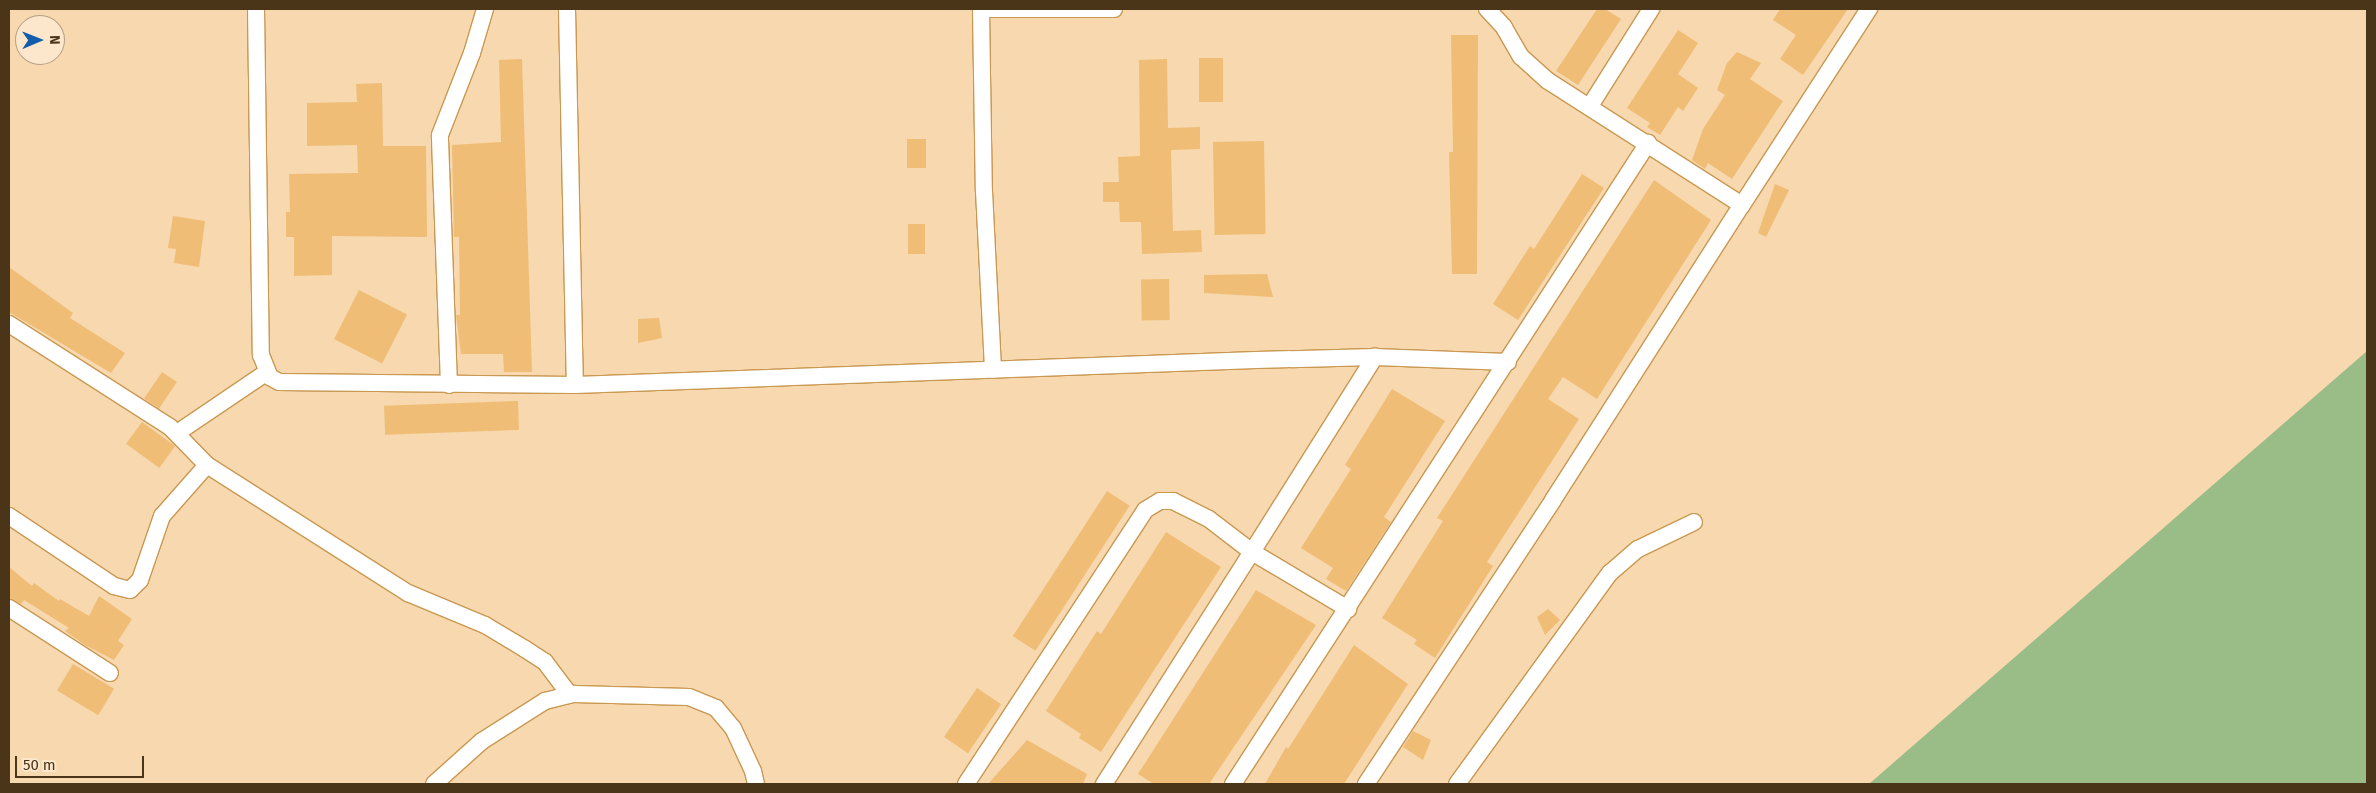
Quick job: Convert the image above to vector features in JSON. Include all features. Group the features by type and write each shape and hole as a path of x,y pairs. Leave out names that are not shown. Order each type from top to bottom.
{"street":[{"path":"256,9 261,355 267,372 279,382 575,385 1375,357 1508,362"},
{"path":"449,385 440,136 472,53 485,9"},
{"path":"567,9 575,385"},
{"path":"993,370 984,191 981,9 1114,9"},
{"path":"1487,9 1494,13 1528,63 1548,81 1648,143 1742,205"},
{"path":"1590,106 1651,9"},
{"path":"1366,784 1553,500 1869,9"},
{"path":"1233,784 1648,143"},
{"path":"9,324 177,433 206,465 408,592 484,625 545,662 570,695"},
{"path":"1104,784 1375,357"},
{"path":"177,433 267,372"},
{"path":"9,516 114,586 130,590 140,580 162,516 206,465"},
{"path":"966,784 1144,510 1160,501 1173,501 1209,519 1252,552 1348,609"},
{"path":"1457,784 1610,573 1638,549 1694,522"},
{"path":"9,608 110,673"},
{"path":"434,784 482,741 545,701 570,695 689,697 716,708 733,728 754,771 756,784"}],"green space":[{"path":"2367,351 2367,784 1869,784"}],"building":[{"path":"1597,9 1605,9 1621,19 1578,85 1556,71"},
{"path":"1780,9 1848,9 1803,75 1780,59 1796,35 1773,20"},
{"path":"1678,30 1698,43 1678,74 1698,88 1683,111 1678,107 1660,135 1647,127 1650,123 1627,108"},
{"path":"1451,35 1478,35 1477,274 1452,274 1449,152 1453,152"},
{"path":"1737,52 1761,63 1750,79 1783,101 1732,179 1708,163 1705,169 1692,160 1703,129 1725,95 1717,90 1727,63"},
{"path":"1199,58 1223,58 1223,102 1199,102"},
{"path":"522,59 532,372 504,372 503,354 461,354 456,315 460,315 459,237 454,237 452,145 501,142 499,60"},
{"path":"1167,59 1168,128 1200,127 1200,149 1171,150 1173,231 1201,230 1202,252 1142,254 1141,222 1120,222 1119,202 1103,202 1103,182 1119,182 1118,157 1140,156 1139,60"},
{"path":"382,83 383,146 426,146 427,237 332,236 332,275 294,276 294,237 286,237 286,212 290,212 289,174 358,173 357,145 307,146 307,103 357,102 356,84"},
{"path":"907,139 926,139 926,168 907,168"},
{"path":"1264,141 1266,234 1215,235 1213,142"},
{"path":"1582,174 1604,188 1518,320 1493,304 1530,246 1534,249"},
{"path":"1654,180 1711,220 1597,399 1563,377 1548,399 1579,419 1487,562 1493,566 1435,658 1414,644 1417,640 1382,618 1443,521 1437,518"},
{"path":"1775,184 1789,190 1766,237 1758,233"},
{"path":"173,216 205,221 199,267 174,263 176,249 168,248"},
{"path":"908,224 925,224 925,254 908,254"},
{"path":"9,267 73,313 70,318 125,353 111,373 9,312"},
{"path":"1267,274 1273,297 1204,293 1204,275"},
{"path":"1141,279 1169,279 1170,320 1142,320"},
{"path":"359,290 407,315 382,364 334,339"},
{"path":"659,318 662,338 638,343 638,319"},
{"path":"162,372 177,382 159,409 144,399"},
{"path":"1392,389 1445,421 1384,517 1391,522 1346,591 1326,579 1333,568 1301,548 1351,469 1345,465"},
{"path":"518,401 519,430 385,435 384,406"},
{"path":"142,422 175,446 159,468 126,444"},
{"path":"1107,491 1130,506 1035,651 1013,636"},
{"path":"1166,532 1221,567 1101,752 1079,738 1081,734 1046,711 1097,631 1101,634"},
{"path":"9,567 32,586 34,583 59,601 60,599 89,616 99,596 132,619 118,641 124,645 114,660 85,645 65,631 69,628 24,600 21,604 9,598"},
{"path":"1256,590 1316,625 1209,784 1154,784 1138,774"},
{"path":"1548,609 1560,620 1545,635 1537,617"},
{"path":"1354,645 1408,684 1344,784 1265,784 1286,747 1288,749"},
{"path":"73,664 114,689 98,715 57,691"},
{"path":"977,688 1001,704 968,753 944,737"},
{"path":"1413,731 1431,740 1423,760 1403,747"},
{"path":"1027,740 1087,774 1083,784 988,784"}]}
